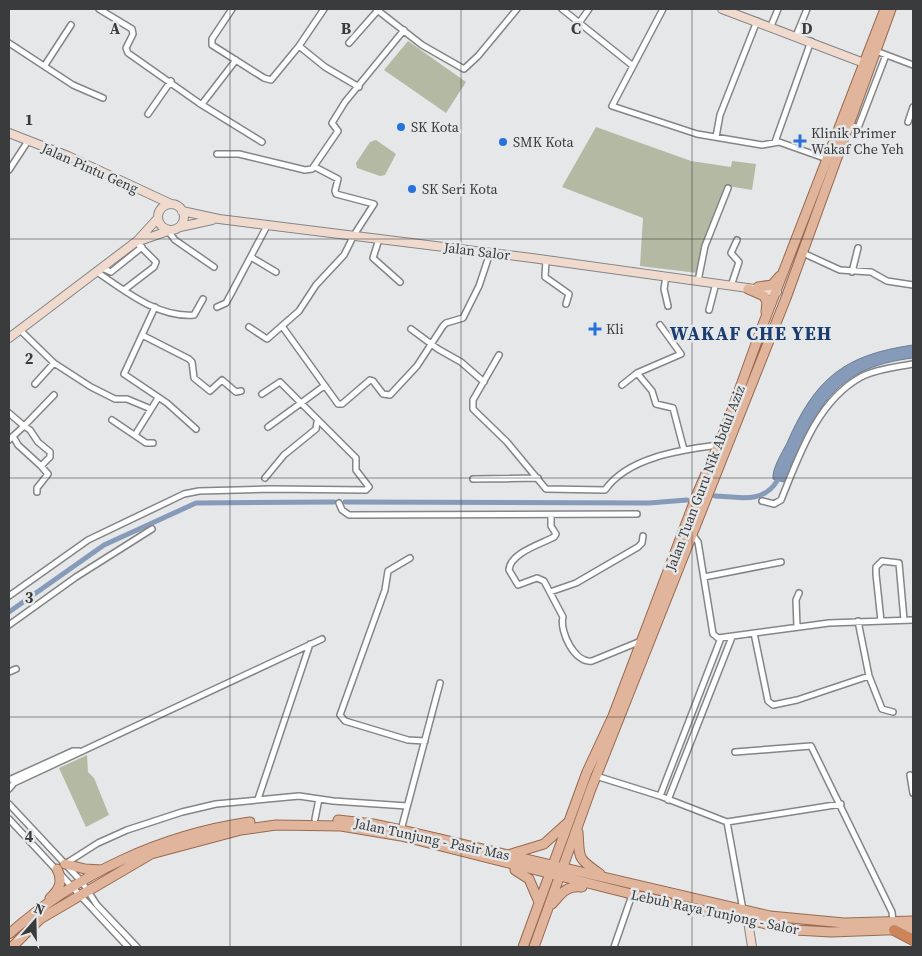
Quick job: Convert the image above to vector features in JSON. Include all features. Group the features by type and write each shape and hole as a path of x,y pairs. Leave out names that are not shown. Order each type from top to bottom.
{"highway":[{"path":"893,926 913,940"}],"main road":[{"path":"722,9 733,11 864,63"},
{"name":"Jalan Tuan Guru Nik Abdul Aziz","path":"534,947 561,873 587,772 642,641 884,9"},
{"name":"Jalan Tuan Guru Nik Abdul Aziz","path":"523,947 551,870 596,776 803,253 856,102 892,9"},
{"name":"Jalan Pintu Geng","path":"9,133 68,156 171,204"},
{"path":"9,338 99,270 138,244 159,214 171,204 182,210 184,218 173,230 164,228 159,214 147,194"},
{"name":"Jalan Salor","path":"182,210 219,220 268,224 490,252 716,284 771,289 777,292"},
{"path":"762,354 779,302 777,292 786,284 817,211"},
{"name":"Jalan Salor","path":"138,244 173,230 219,220"},
{"path":"753,288 776,283 792,251"},
{"path":"753,288 766,299 767,306 762,327"},
{"name":"Jalan Tunjung - Pasir Mas","path":"12,947 40,919 81,889 102,870 144,849 206,830 276,820 315,819 373,824 508,860"},
{"name":"Jalan Tunjung - Pasir Mas","path":"9,934 31,914 151,854 241,830 276,825 340,826 381,832 551,870"},
{"path":"539,902 529,879 508,860 544,844 572,825 579,855 585,864 606,878"},
{"path":"65,864 85,869 102,870"},
{"path":"31,914 60,886 61,878 56,869"},
{"name":"Lebuh Raya Tunjong - Salor","path":"551,870 602,888 748,921 812,931 893,926 913,921"},
{"name":"Lebuh Raya Tunjong - Salor","path":"561,873 606,878 744,911 818,922 893,926 913,929"},
{"path":"549,907 561,893 572,886 602,888"},
{"path":"748,921 752,947"}],"street":[{"path":"99,9 132,29 133,34 126,48 128,53 202,104 262,142"},
{"path":"232,9 212,43 264,78 271,80 299,46 324,9"},
{"path":"349,44 378,9 422,45 458,66 467,69 514,10"},
{"path":"562,9 588,32 633,66"},
{"path":"578,23 589,9"},
{"path":"663,9 612,106 697,134 762,145 774,142 827,159"},
{"path":"771,26 778,9"},
{"path":"796,36 807,9"},
{"path":"716,137 720,115 757,21"},
{"path":"45,65 71,24"},
{"path":"217,154 239,154 308,170 315,167 338,131 333,121 345,102 404,30"},
{"path":"774,142 811,41"},
{"path":"9,43 45,65 72,85 102,98"},
{"path":"299,46 324,67 359,87"},
{"path":"876,51 913,65"},
{"path":"848,124 858,128 886,55"},
{"path":"202,104 236,60"},
{"path":"148,114 170,81"},
{"path":"856,102 866,106"},
{"path":"908,122 913,107"},
{"path":"9,170 28,141"},
{"path":"249,327 267,339 298,311 316,285 344,255 354,235 374,204 336,194 338,178 315,167"},
{"path":"698,281 705,246 728,188"},
{"path":"217,307 226,303 268,224"},
{"path":"173,230 175,240 214,267"},
{"path":"379,238 373,258 400,282"},
{"path":"733,286 739,262 731,253 737,240"},
{"path":"124,290 155,266 156,261 138,244"},
{"path":"852,272 858,248"},
{"path":"282,326 301,350 324,386 340,404 370,380 384,394 390,395 417,366 446,323 463,318 479,286 490,252"},
{"path":"803,253 840,270 871,272 887,281 913,285"},
{"path":"251,257 276,272"},
{"path":"546,260 545,277 569,294 566,304"},
{"path":"99,270 124,290 155,308 171,314 193,315 203,299"},
{"path":"666,276 664,289 668,306"},
{"path":"709,310 716,284"},
{"path":"155,308 124,374 158,398 196,429"},
{"path":"622,385 637,374 681,354 660,325"},
{"path":"410,328 438,349 461,362 484,382"},
{"path":"20,330 54,362 102,393 118,400 127,399 150,409"},
{"path":"142,335 189,359 192,362 194,378 210,391 222,380 236,392 241,391"},
{"path":"499,355 473,400 473,409 507,442 546,489 605,490 617,475 663,454 718,445"},
{"path":"35,384 54,362"},
{"path":"762,501 774,504 781,500 808,441 826,406 833,398 861,377 913,364"},
{"path":"637,374 652,391 656,404 674,408 684,450"},
{"path":"9,596 88,540 184,494 200,490 366,490 368,487 356,470 356,458 280,382 262,394"},
{"path":"268,427 324,386"},
{"path":"37,492 36,488 48,474 11,438 54,395"},
{"path":"135,435 158,398"},
{"path":"9,413 30,430 38,442 50,452 50,457 41,466"},
{"path":"112,420 149,444 154,443"},
{"path":"265,478 284,454 316,429 318,422"},
{"path":"473,478 538,478"},
{"path":"339,503 346,514 349,515 637,514"},
{"path":"551,515 550,522 556,534 554,537 514,559 508,570 518,585 540,578 544,580 563,617 562,631 576,656 584,661 592,661 642,641"},
{"path":"9,625 76,577 152,529"},
{"path":"692,533 698,542 714,634 722,638 796,627 858,621 913,620"},
{"path":"550,592 576,583 638,547 642,543 643,536"},
{"path":"410,558 388,571 386,575 385,590 340,715 345,721 408,740 425,742"},
{"path":"881,621 876,567 879,562 889,561 899,563 904,620"},
{"path":"704,577 781,562"},
{"path":"796,627 796,600 799,593"},
{"path":"858,621 869,676 882,709 893,712"},
{"path":"754,633 768,701 773,706 869,676"},
{"path":"668,800 732,637"},
{"path":"660,796 722,638"},
{"path":"9,789 14,783 80,751 322,639"},
{"path":"258,799 310,644"},
{"path":"9,672 16,669"},
{"path":"401,830 440,682"},
{"path":"735,752 810,745 841,804 892,912 893,926"},
{"path":"9,780 73,751 80,751"},
{"path":"910,775 913,793"},
{"path":"596,776 660,796 727,822 841,804"},
{"path":"65,864 98,843 158,819 201,806 298,796 407,806"},
{"path":"315,819 319,799"},
{"path":"9,804 65,864 81,889 128,947"},
{"path":"9,818 56,869 81,889 137,947"},
{"path":"727,822 744,911"},
{"path":"614,947 632,895"}],"green space":[{"path":"408,41 466,82 446,113 384,70"},
{"path":"596,127 691,161 731,167 732,161 756,164 752,190 728,186 703,245 697,273 640,266 643,218 562,187"},
{"path":"376,140 396,154 385,175 380,176 357,168 356,163 370,142"},
{"path":"87,755 88,772 94,778 109,815 86,827 59,768"}],"water":[{"path":"913,345 913,358 885,363 862,372 843,383 816,415 784,482 773,479 776,465 809,402 834,374 868,356 889,349"}],"waterway":[{"path":"715,496 750,498 765,493 777,481"},
{"path":"345,502 649,503 687,500"},
{"path":"9,612 104,545 196,503 334,502"}],"place":[{"name":"SK Kota","path":"401,127"},
{"name":"Klinik Primer Wakaf Che Yeh","path":"800,141"},
{"name":"SMK Kota","path":"503,142"},
{"name":"SK Seri Kota","path":"412,189"},
{"name":"Kli","path":"595,329"}],"district":[{"name":"WAKAF CHE YEH","path":"751,333"}]}
